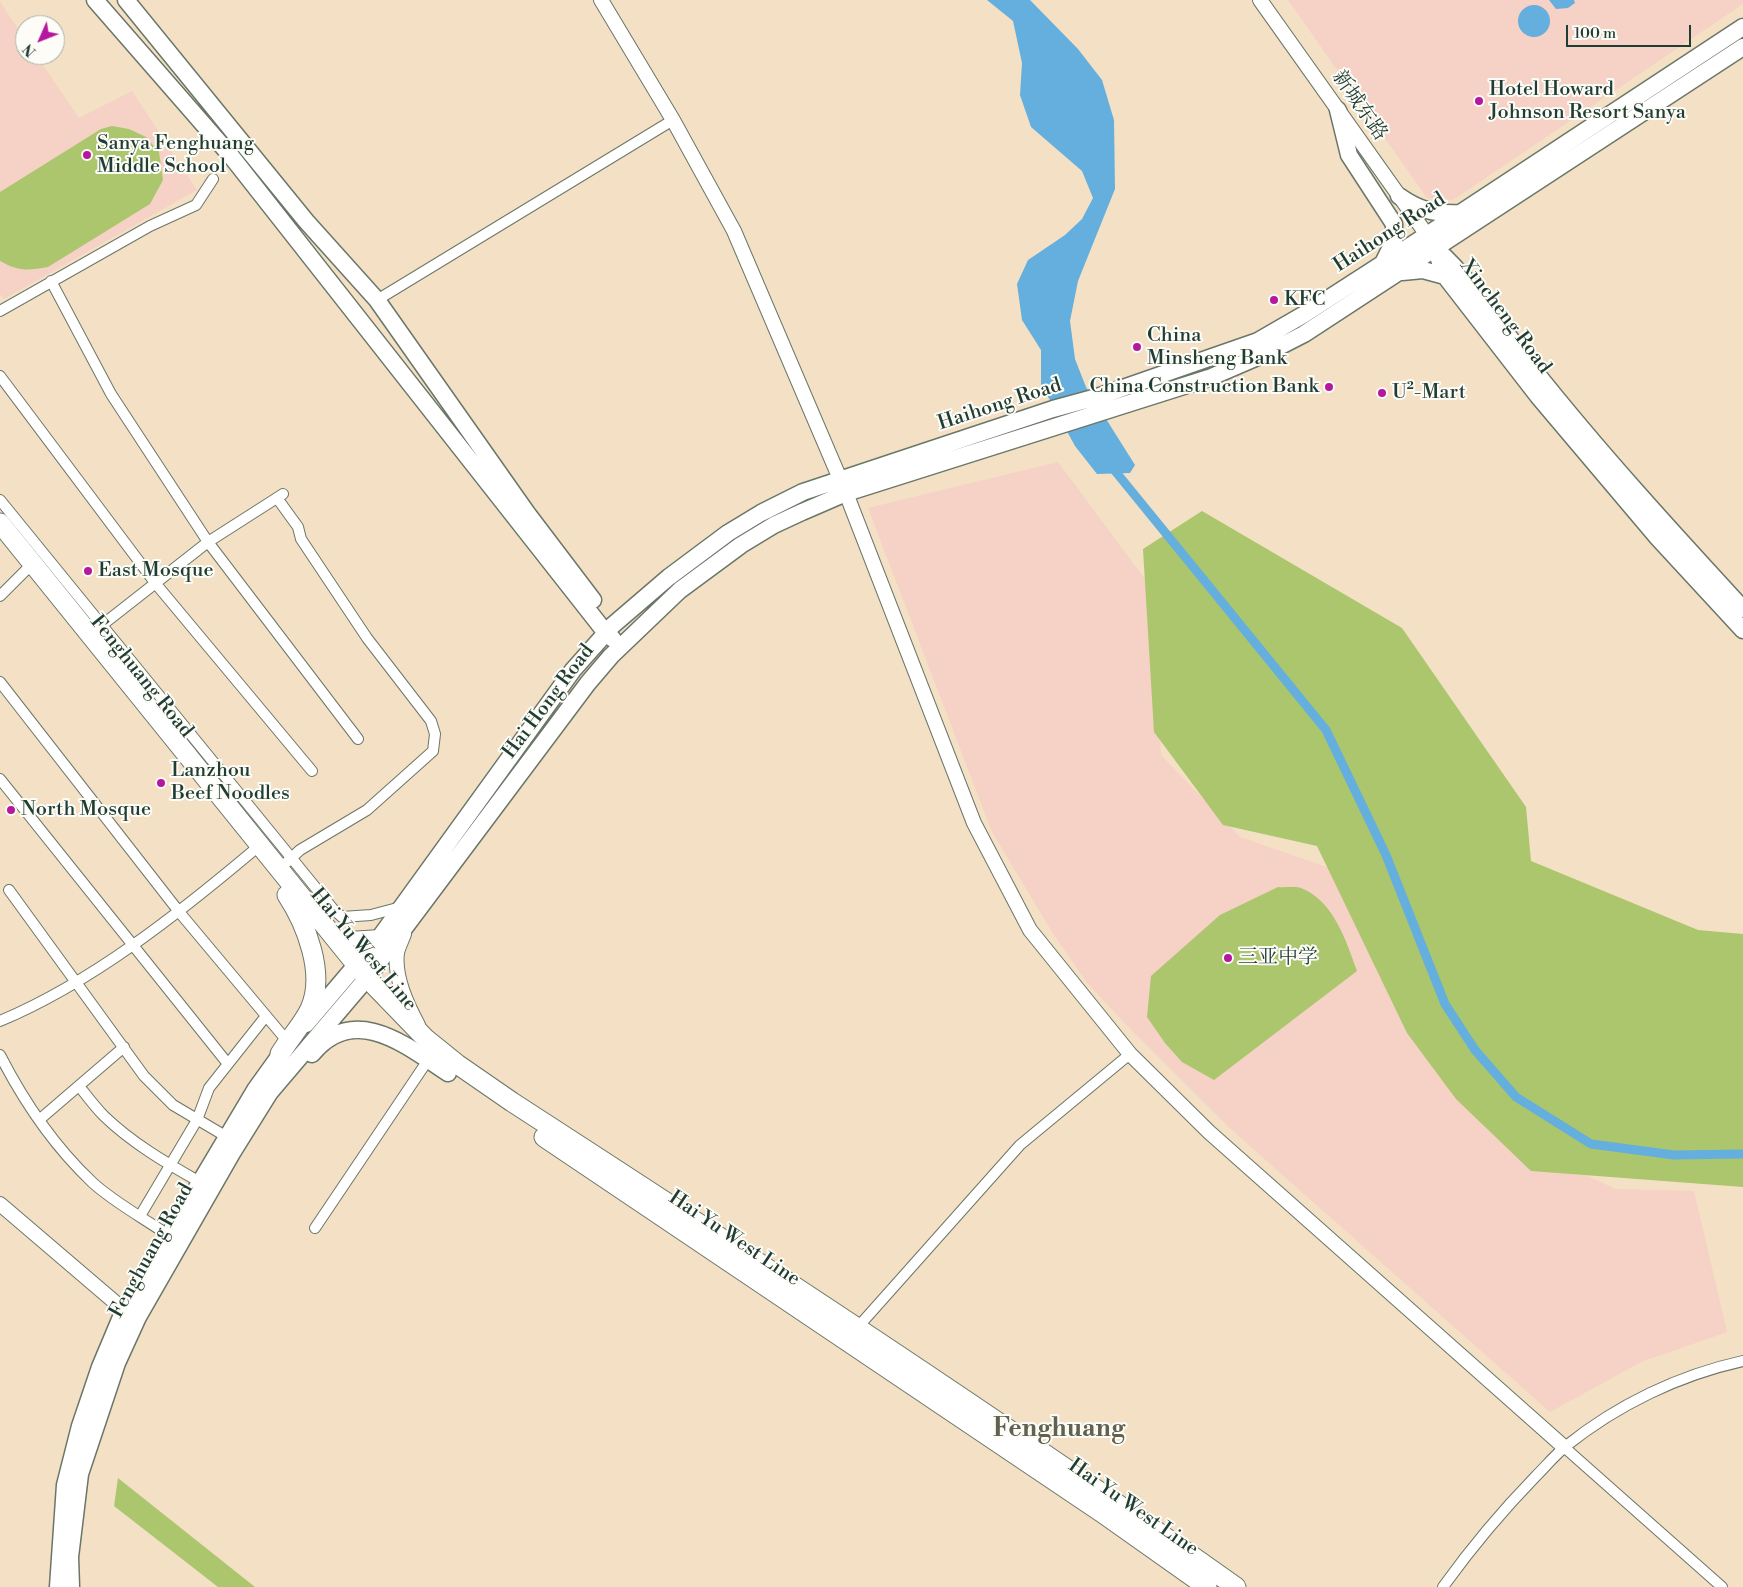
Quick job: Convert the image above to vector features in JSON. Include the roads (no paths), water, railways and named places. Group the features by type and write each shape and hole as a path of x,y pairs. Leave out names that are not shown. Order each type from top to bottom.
{"highway":[{"name":"Fenghuang Road","path":"0,524 28,567 253,851 283,870 294,906 314,956 315,988 310,1008 284,1048"},
{"name":"Fenghuang Road","path":"0,540 96,630 283,870 356,972"},
{"name":"Hai Yu West Line","path":"283,870 356,972 413,1044 448,1073 1094,1507 1207,1587"},
{"name":"Hai Yu West Line","path":"356,972 426,1039 457,1064 512,1102 858,1327 1118,1504 1236,1587"}],"main road":[{"path":"95,0 231,156 609,629 623,643"},
{"path":"126,0 306,221 377,300 609,629"},
{"name":"Haihong Road","path":"1431,241 1459,213 1743,27"},
{"name":"Haihong Road","path":"843,486 1053,409 1100,404 1209,378 1267,353 1304,334 1389,269 1431,241 1476,222 1743,47"},
{"path":"1338,110 1349,155 1394,224 1394,241 1389,269 1451,272 1459,244 1476,222"},
{"path":"1398,196 1416,208 1429,212 1459,213"},
{"name":"Xincheng Road","path":"1431,241 1538,396 1658,538 1743,630"},
{"name":"Xincheng Road","path":"1451,272 1680,541 1743,609"},
{"name":"Haihong Road","path":"843,486 1061,424 1100,404"},
{"name":"Hai Hong Road","path":"356,972 573,670 609,629 669,577 728,533 790,497 843,486"},
{"name":"Hai Hong Road","path":"356,972 406,929 588,683 623,643 680,590 741,545 843,486"},
{"name":"Fenghuang Road","path":"71,1587 70,1557 80,1474 114,1372 131,1313 168,1235 227,1137 284,1048 356,972"},
{"name":"Fenghuang Road","path":"58,1587 65,1485 80,1426 100,1367 131,1313 270,1092 356,972"},
{"path":"232,1153 318,1046 337,1035 356,1029 373,1030 395,1039 448,1073"}],"street":[{"path":"601,0 673,120 734,231 843,486 974,823 1030,930 1130,1054 1209,1132 1722,1587"},
{"name":"新城东路","path":"1260,0 1431,241"},
{"path":"377,300 673,120"},
{"path":"0,311 150,226 196,205 213,179"},
{"path":"51,281 111,394 208,542 358,739"},
{"path":"0,376 156,584 312,771"},
{"path":"0,500 96,630 208,542 280,496 298,527 301,539 367,638 431,721 435,734 433,751 367,810 300,850 283,870 342,917 371,915 401,907"},
{"path":"0,596 28,567"},
{"path":"0,682 180,913 266,1016 284,1048"},
{"path":"0,780 228,1064"},
{"path":"0,1021 77,980 180,913 253,851"},
{"path":"9,890 77,980 144,1076 173,1105 227,1137"},
{"path":"406,929 397,953 398,971 411,1013 426,1039"},
{"path":"334,940 380,937"},
{"path":"140,1216 197,1120 209,1088 266,1016"},
{"path":"39,1120 124,1047"},
{"path":"858,1327 1020,1145 1130,1054"},
{"path":"0,1055 17,1089 48,1134 93,1183 168,1235"},
{"path":"315,1228 428,1060"},
{"path":"79,1086 103,1115 129,1137 200,1182"},
{"path":"0,1204 131,1313"},
{"path":"1443,1587 1517,1496 1564,1447 1600,1420 1664,1386 1717,1367 1743,1361"}],"water":[{"path":"987,0 1030,0 1078,49 1102,80 1114,120 1115,189 1078,281 1070,321 1075,359 1086,387 1135,465 1130,473 1097,474 1075,446 1041,384 1041,350 1022,320 1017,284 1028,260 1065,235 1082,219 1093,198 1082,171 1031,127 1020,95 1022,63 1013,21"},
{"path":"1549,0 1574,0 1575,3 1568,8 1556,9"},
{"path":"1534,5 1540,6 1545,10 1549,15 1549,27 1545,32 1540,36 1534,37 1528,36 1523,32 1519,27 1518,21 1519,15 1523,10 1528,6"}],"waterway":[{"path":"1111,466 1326,730 1386,855 1445,1004 1475,1050 1516,1097 1591,1144 1674,1155 1743,1154"}],"place":[{"name":"Hotel Howard Johnson Resort Sanya","path":"1479,101"},
{"name":"Sanya Fenghuang Middle School","path":"87,155"},
{"name":"KFC","path":"1274,300"},
{"name":"China Minsheng Bank","path":"1137,347"},
{"name":"China Construction Bank","path":"1329,387"},
{"name":"U²-Mart","path":"1382,393"},
{"name":"East Mosque","path":"88,571"},
{"name":"Lanzhou Beef Noodles","path":"161,783"},
{"name":"North Mosque","path":"11,810"},
{"name":"三亚中学","path":"1228,958"}],"district":[{"name":"Fenghuang","path":"1059,1430"}]}
